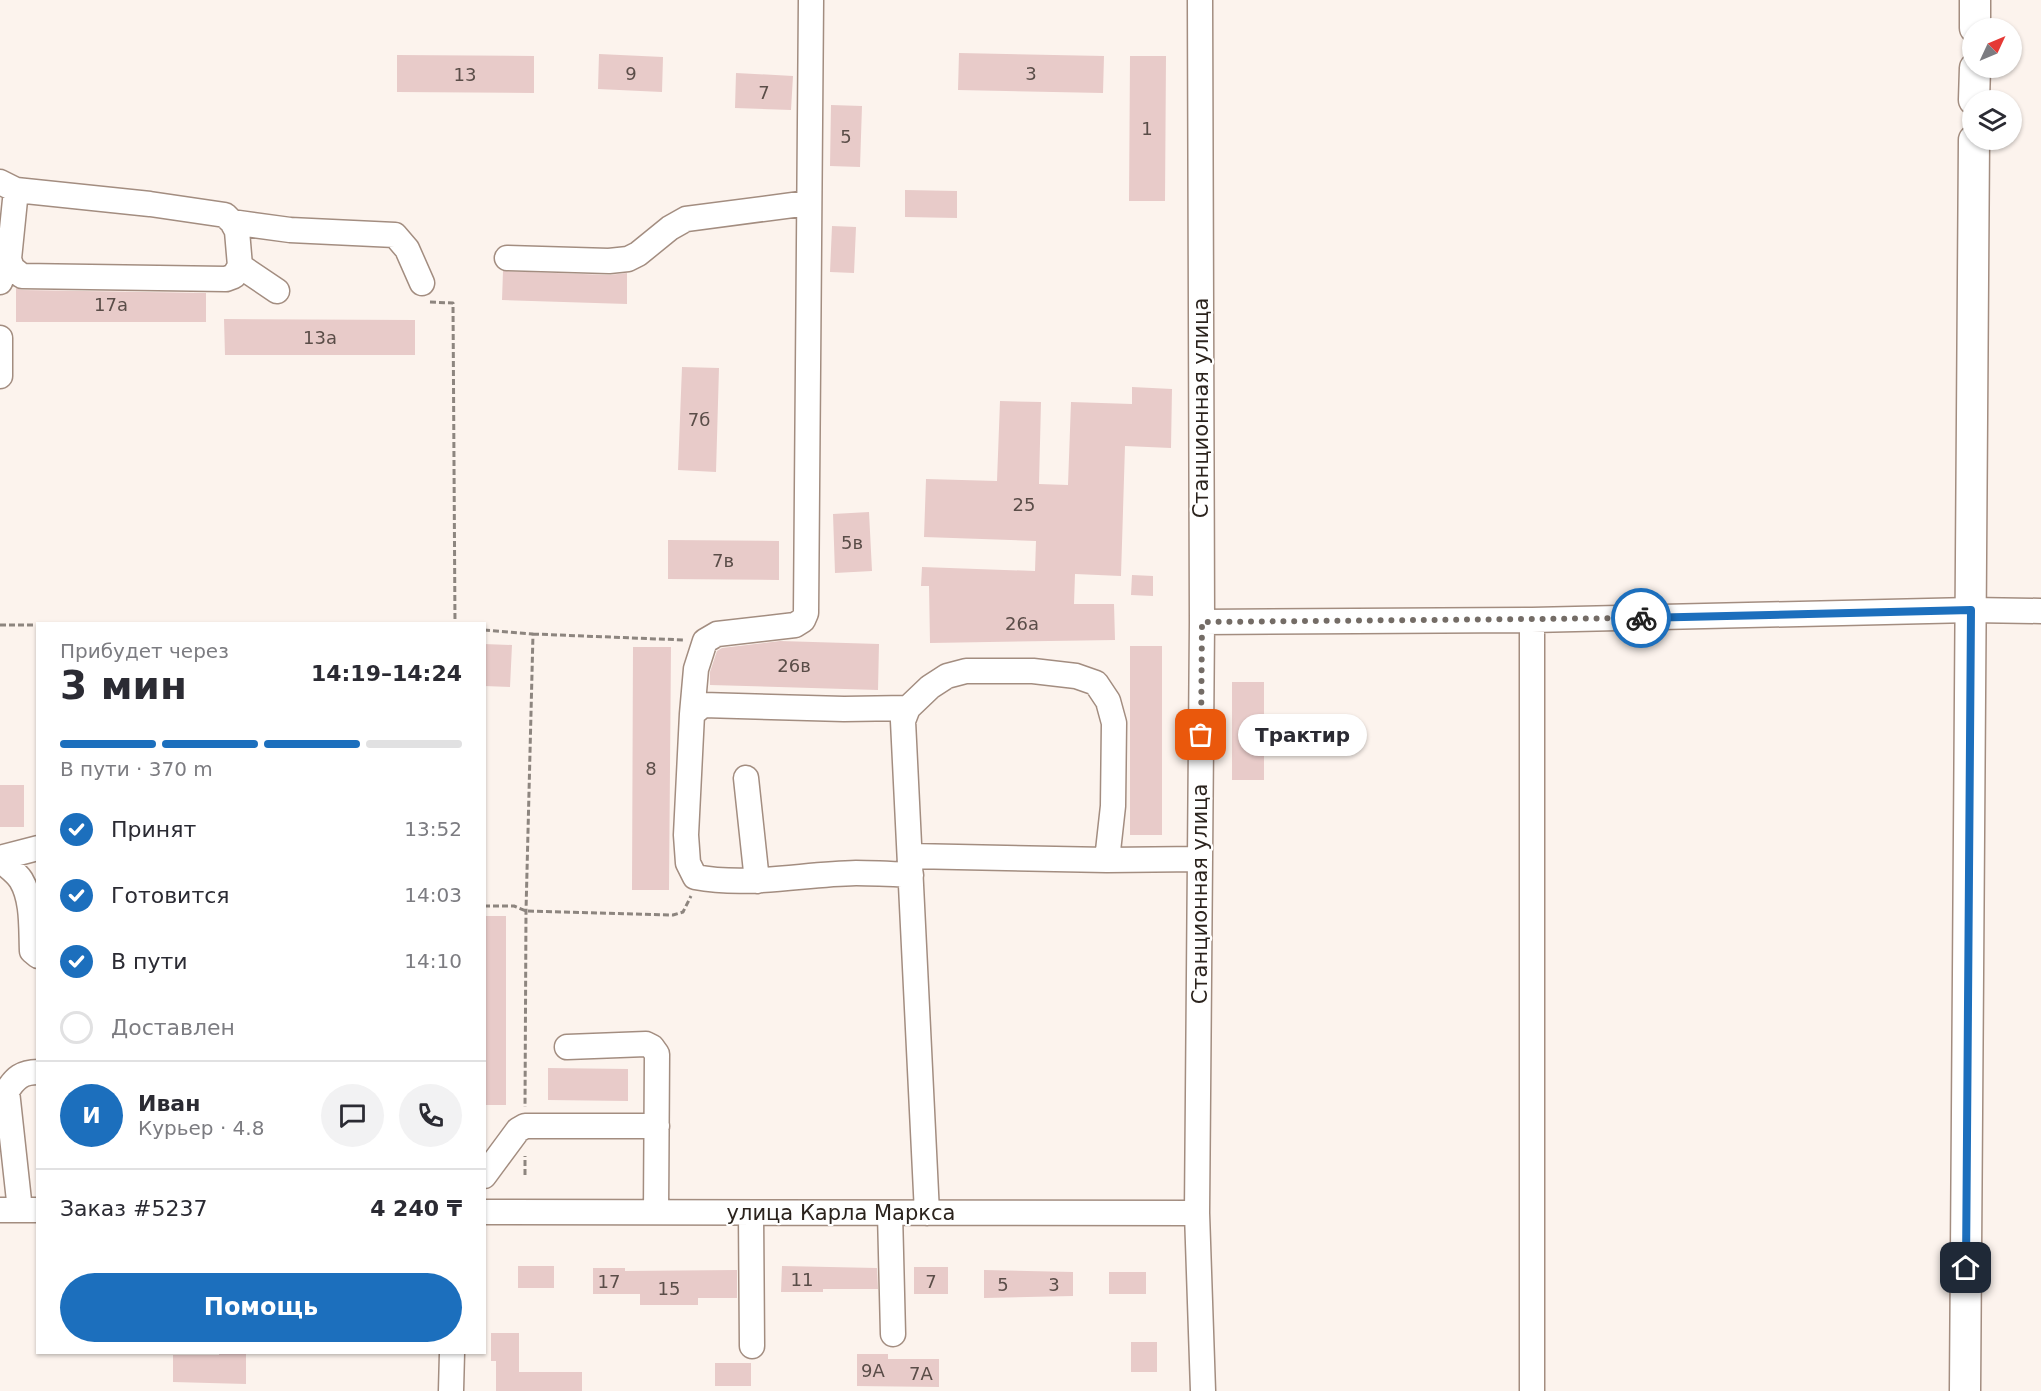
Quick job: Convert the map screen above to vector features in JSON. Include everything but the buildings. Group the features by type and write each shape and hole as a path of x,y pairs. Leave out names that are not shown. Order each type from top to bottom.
{"main road":[{"path":"1975,0 1975,18"},
{"path":"1965,1391 1974,150"}],"street":[{"path":"811,0 806,613 803,620 795,625 717,634 705,641 696,669 692,714 686,835 688,863 695,877 712,880 757,881 856,873 910,865 1200,858"},
{"name":"Станционная улица","path":"1200,0 1202,622 1197,1213 1203,1391"},
{"path":"8,186 225,216 237,231 240,266 234,276 226,279 22,276 12,268 9,259 8,186"},
{"path":"507,258 609,261 628,259 686,219 808,203"},
{"path":"232,222 290,230 395,235 407,249 422,283"},
{"path":"0,282 9,259"},
{"path":"240,266 277,291"},
{"path":"0,338 0,376"},
{"path":"1202,622 1532,620 1971,610 2041,611"},
{"path":"1532,620 1532,1391"},
{"path":"927,1213 903,721 908,708 930,687 947,676 966,671 1033,671 1076,676 1096,683 1108,700 1114,723 1113,806 1107,860"},
{"path":"692,714 703,705 843,709 908,708"},
{"path":"746,778 757,881"},
{"path":"36,849 0,859 19,878 26,891 32,951 36,954"},
{"path":"567,1047 646,1044 652,1047 657,1054 656,1212"},
{"path":"19,1210 7,1091 20,1076 27,1072 36,1072"},
{"path":"486,1173 518,1130 525,1126 657,1126"},
{"name":"улица Карла Маркса","path":"486,1212 1197,1213"},
{"path":"751,1213 752,1346"},
{"path":"890,1213 893,1334"},
{"path":"451,1391 452,1354"}],"path":[{"path":"422,283 422,301 453,303 455,622"},
{"path":"0,624 36,625"},
{"path":"486,630 705,641"},
{"path":"525,1175 526,911 533,634"},
{"path":"486,906 514,906 526,911 673,915 683,912 689,903 695,877"}],"way so far":[{"path":"1201,735 1202,622 1641,618"}],"place":[{"name":"Трактир","path":"1201,735"}],"route":[{"path":"1641,618 1971,610 1966,1268"}]}
